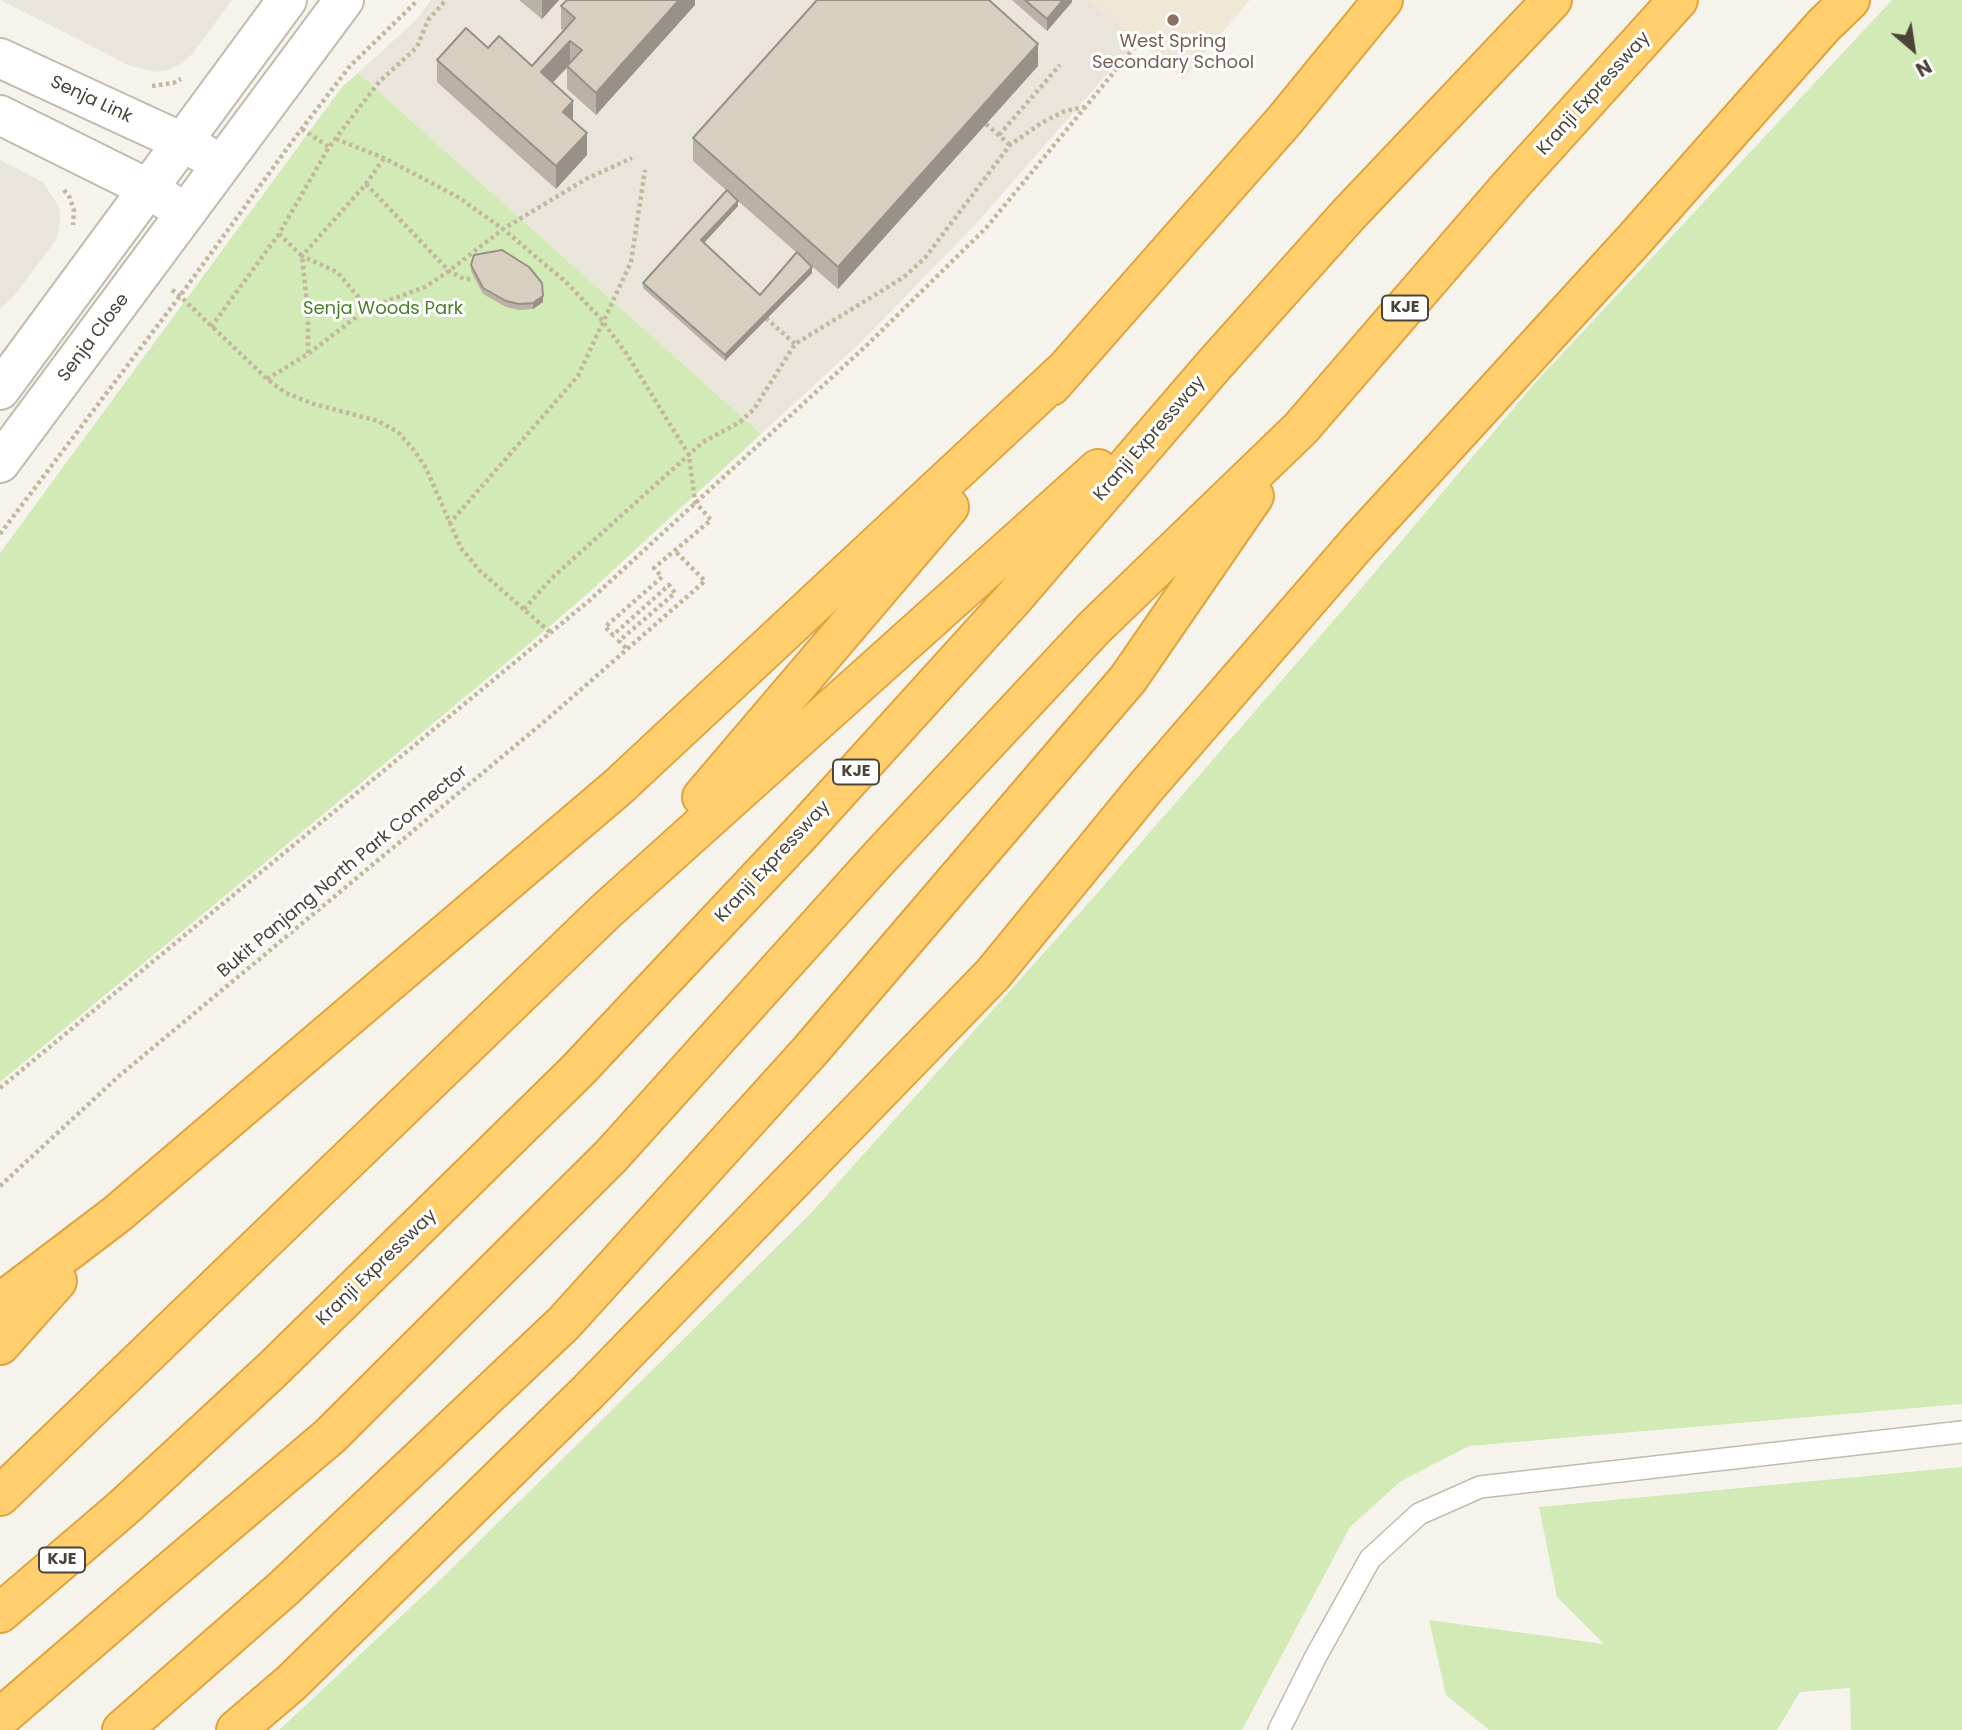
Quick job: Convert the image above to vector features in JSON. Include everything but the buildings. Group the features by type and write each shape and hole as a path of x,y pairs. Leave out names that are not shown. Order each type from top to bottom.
{"highway":[{"path":"606,911 1067,368 1284,121 1383,0"},
{"name":"Kranji Expressway","path":"0,1613 123,1508 272,1370 577,1071 800,834 1011,601 1214,365 1349,214 1552,0"},
{"name":"Kranji Expressway","path":"1301,428 1509,187 1678,0"},
{"path":"236,1730 291,1683 587,1393 993,974 1146,786 1359,541 1633,241 1838,8"},
{"path":"0,1496 606,911 1214,365"},
{"path":"0,1303 117,1214 618,786 1067,368"},
{"path":"121,1730 285,1588 564,1324 810,1051 1128,679 1301,428"},
{"name":"KJE","path":"0,1718 330,1436 612,1155 879,858 1094,628 1301,428"},
{"path":"0,1345 117,1214"}],"street":[{"path":"0,390 287,0"},
{"name":"Senja Close","path":"0,463 344,0"},
{"name":"Senja Link","path":"0,58 182,142"},
{"path":"0,115 147,188 187,212"},
{"path":"182,142 221,165"}],"lane":[{"path":"1279,1730 1370,1559 1419,1514 1480,1487 1962,1432"}],"path":[{"path":"0,534 350,66 418,0"},
{"path":"211,327 279,234 329,147 379,82 417,47 428,20 446,0"},
{"path":"0,1088 551,633 867,345 986,228 1137,44"},
{"path":"999,135 1060,65"},
{"path":"142,85 166,85 190,76"},
{"path":"524,609 553,577 703,442 740,422 754,409 795,344 904,277 925,258 1010,145 1043,122 1065,111 1085,107"},
{"path":"986,124 1010,145"},
{"path":"302,129 329,147"},
{"path":"336,139 384,158 458,197 503,229 568,283 626,353 689,455 695,502 711,520 654,568 662,577 605,627 613,635 669,585 676,593 620,641 627,649"},
{"path":"308,354 308,313 302,256 366,184 384,158"},
{"path":"267,379 308,354 368,308 425,287 503,229 586,179 632,158"},
{"path":"449,524 578,376 631,261 645,170"},
{"path":"366,184 449,271 464,279 474,279"},
{"path":"279,234 302,256 337,272 368,308"},
{"path":"180,296 267,379 286,393 314,404 378,421 398,432 426,468 461,548 480,571 551,633"},
{"path":"766,318 795,344"},
{"name":"Bukit Panjang North Park Connector","path":"0,1186 119,1076 534,730 705,581 675,551"}],"shaded area":[{"path":"0,0 232,0 183,63 155,72 131,66"},
{"path":"431,0 1090,0 1137,40 975,225 863,340 761,434 358,73 416,20"},
{"name":"West Spring Secondary School","path":"1090,0 1250,0 1183,79"},
{"path":"0,160 43,182 59,207 60,220 53,244 14,296 0,309"}],"green space":[{"path":"1892,0 1962,0 1962,1404 1469,1446 1401,1481 1350,1527 1242,1730 279,1730 440,1580 811,1213 1092,899 1535,383"},
{"name":"Senja Woods Park","path":"358,73 761,434 535,639 0,1082 0,553 342,87"},
{"path":"1962,1467 1962,1730 1851,1730 1850,1688 1800,1692 1777,1730 1489,1730 1446,1695 1429,1620 1604,1644 1557,1597 1539,1507"}],"place":[{"name":"West Spring Secondary School","path":"1173,20"}]}
